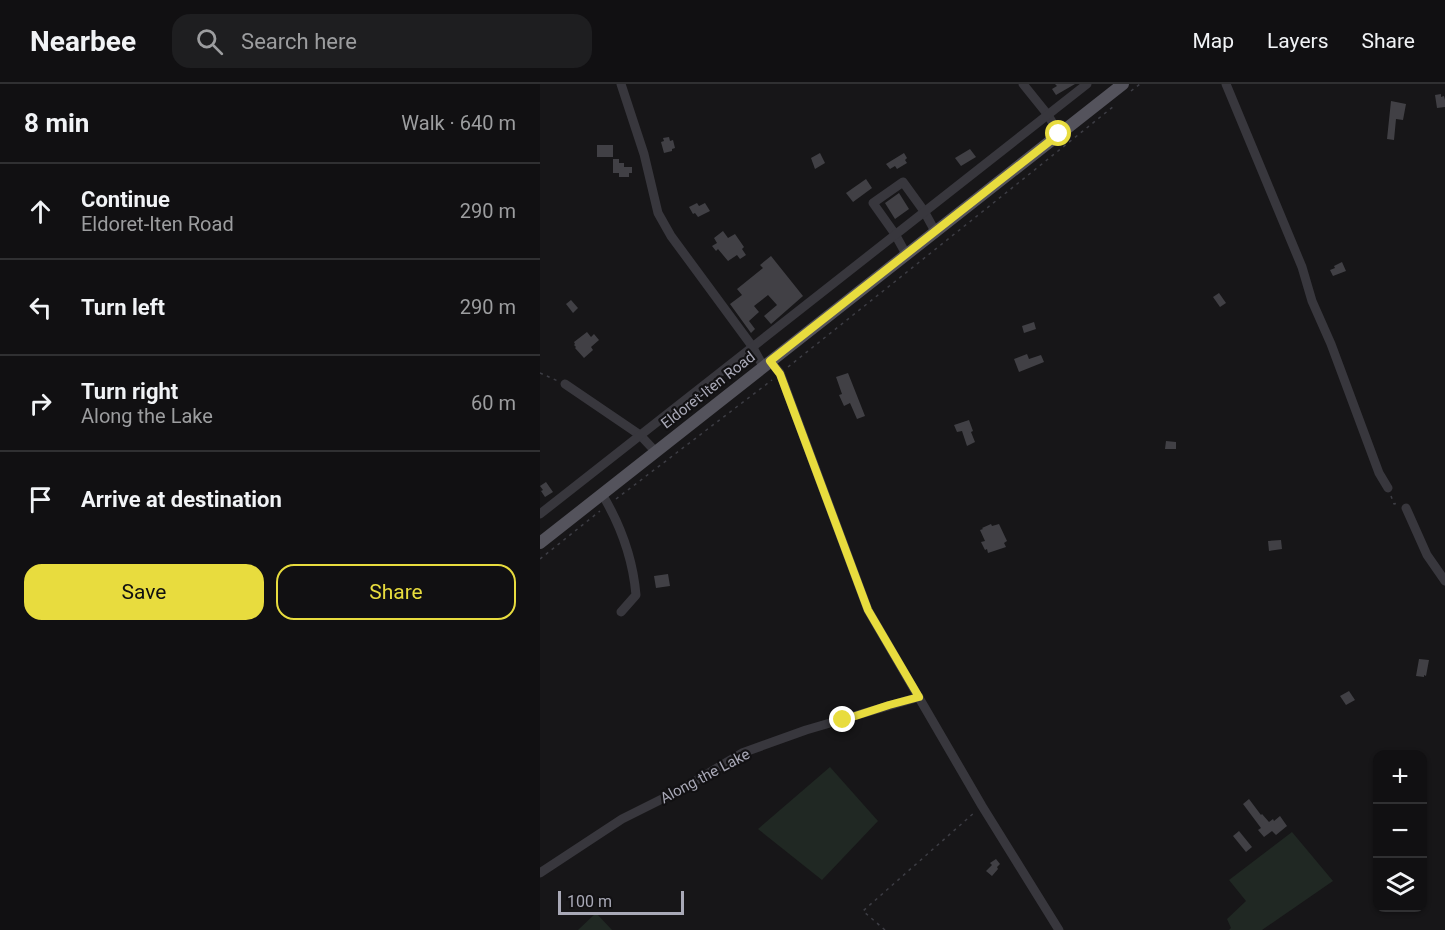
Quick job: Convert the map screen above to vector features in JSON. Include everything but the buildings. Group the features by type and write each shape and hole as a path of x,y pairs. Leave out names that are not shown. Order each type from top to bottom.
{"main road":[{"name":"Eldoret-Iten Road","path":"540,543 605,499 655,451 1059,134 1127,87"}],"street":[{"path":"621,84 644,154 658,213 671,236 752,346 780,374 868,610 982,806 1059,930"},
{"path":"1023,84 1048,115 1059,134"},
{"path":"540,513 1087,84"},
{"path":"1226,84 1302,267 1312,301 1331,344 1379,473 1388,488"},
{"path":"906,254 896,234 873,203 903,182 936,232"},
{"path":"565,384 640,435 655,451"},
{"path":"605,499 625,546 634,576 636,595 621,612"},
{"path":"1406,508 1427,555 1445,581"},
{"name":"Along the Lake","path":"540,873 622,819 682,789 742,753 806,730 919,697"}],"path":[{"path":"1127,87 1140,84"},
{"path":"540,559 605,499 780,374 1115,104"},
{"path":"540,373 565,384"},
{"path":"1388,488 1394,504 1404,501 1406,508"},
{"path":"885,930 863,911 982,806"}],"shaded area":[{"path":"830,767 878,821 822,880 758,829"},
{"path":"1292,832 1333,881 1262,930 1229,930 1231,928 1227,919 1246,901 1229,880"},
{"path":"596,913 612,930 578,930"}],"route":[{"path":"843,720 919,697 868,610 780,374 770,361 1059,134"}]}
